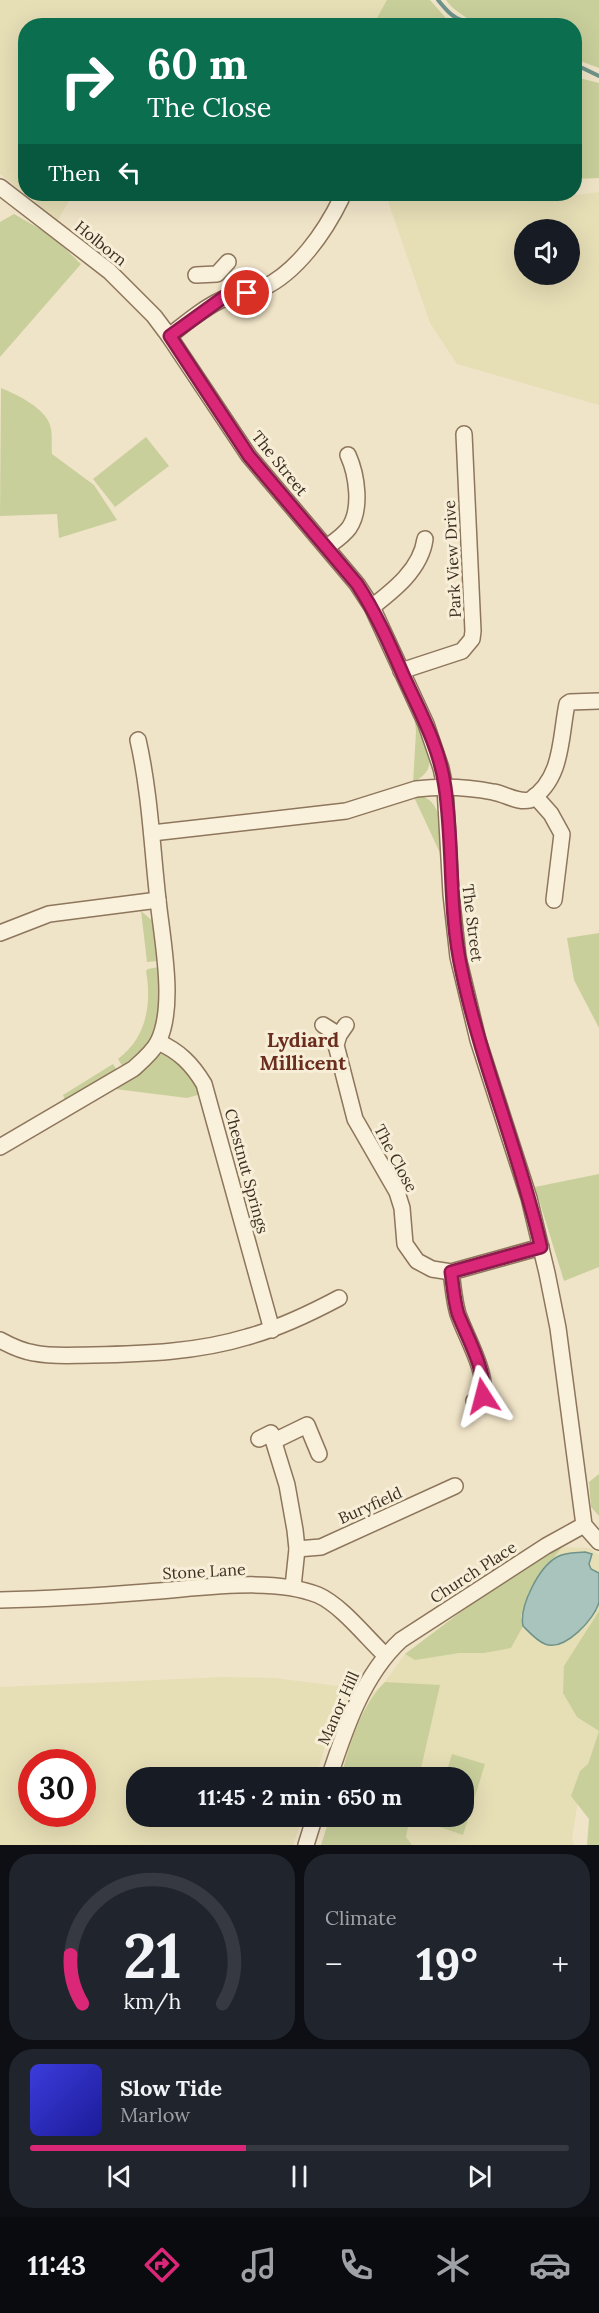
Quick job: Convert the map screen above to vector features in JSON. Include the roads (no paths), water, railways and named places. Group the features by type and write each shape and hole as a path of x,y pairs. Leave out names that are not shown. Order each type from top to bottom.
{"street":[{"name":"Holborn","path":"0,187 18,201"},
{"name":"Holborn","path":"18,201 109,271 138,298 170,336"},
{"path":"170,336 224,297 263,288 288,271 315,241 340,201"},
{"path":"196,275 217,274 228,262"},
{"path":"217,274 224,297"},
{"name":"The Street","path":"170,336 249,456 357,584 372,607 426,724 445,787 451,894 458,957 477,1040 529,1198 541,1247 558,1328 584,1525"},
{"name":"Park View Drive","path":"401,671 462,651 472,639 464,434"},
{"path":"327,547 348,529 356,511 355,488 348,455"},
{"path":"372,607 404,580 421,557 425,539"},
{"path":"152,834 339,813 416,789 445,787 492,792 523,801 535,796 556,769 567,704 599,701"},
{"path":"0,1147 133,1069 158,1042 165,1011 166,976 152,834 138,740"},
{"path":"535,796 551,814 562,834 554,900"},
{"path":"0,933 49,914 158,900"},
{"name":"The Close","path":"323,1025 342,1030 337,1051 355,1119 397,1192 402,1208 407,1250 424,1266 451,1272"},
{"name":"Chestnut Springs","path":"158,1042 178,1051 204,1084 272,1330"},
{"path":"474,1401 483,1396 483,1383 456,1307 451,1272 541,1247"},
{"path":"0,1340 33,1353 60,1356 193,1348 238,1340 272,1330 339,1298"},
{"path":"293,1587 297,1549 287,1485 267,1440 307,1425 319,1454"},
{"name":"Buryfield","path":"297,1549 321,1546 455,1486"},
{"path":"584,1525 599,1542"},
{"name":"Church Place","path":"385,1655 401,1640 546,1546 584,1525"},
{"name":"Stone Lane","path":"0,1600 74,1598 253,1586 293,1587 318,1595 333,1604 385,1655"},
{"name":"Manor Hill","path":"333,1767 349,1722 375,1669 385,1655"},
{"path":"306,1845 312,1827"}],"water":[{"path":"585,1552 592,1554 589,1564 591,1569 599,1573 599,1602 596,1609 585,1625 569,1639 553,1645 545,1644 536,1639 523,1626 527,1598 537,1578 550,1562 564,1554"}],"waterway":[{"path":"438,0 457,18"},
{"path":"582,68 599,76"}],"district":[{"name":"Lydiard Millicent","path":"303,1050"}]}
